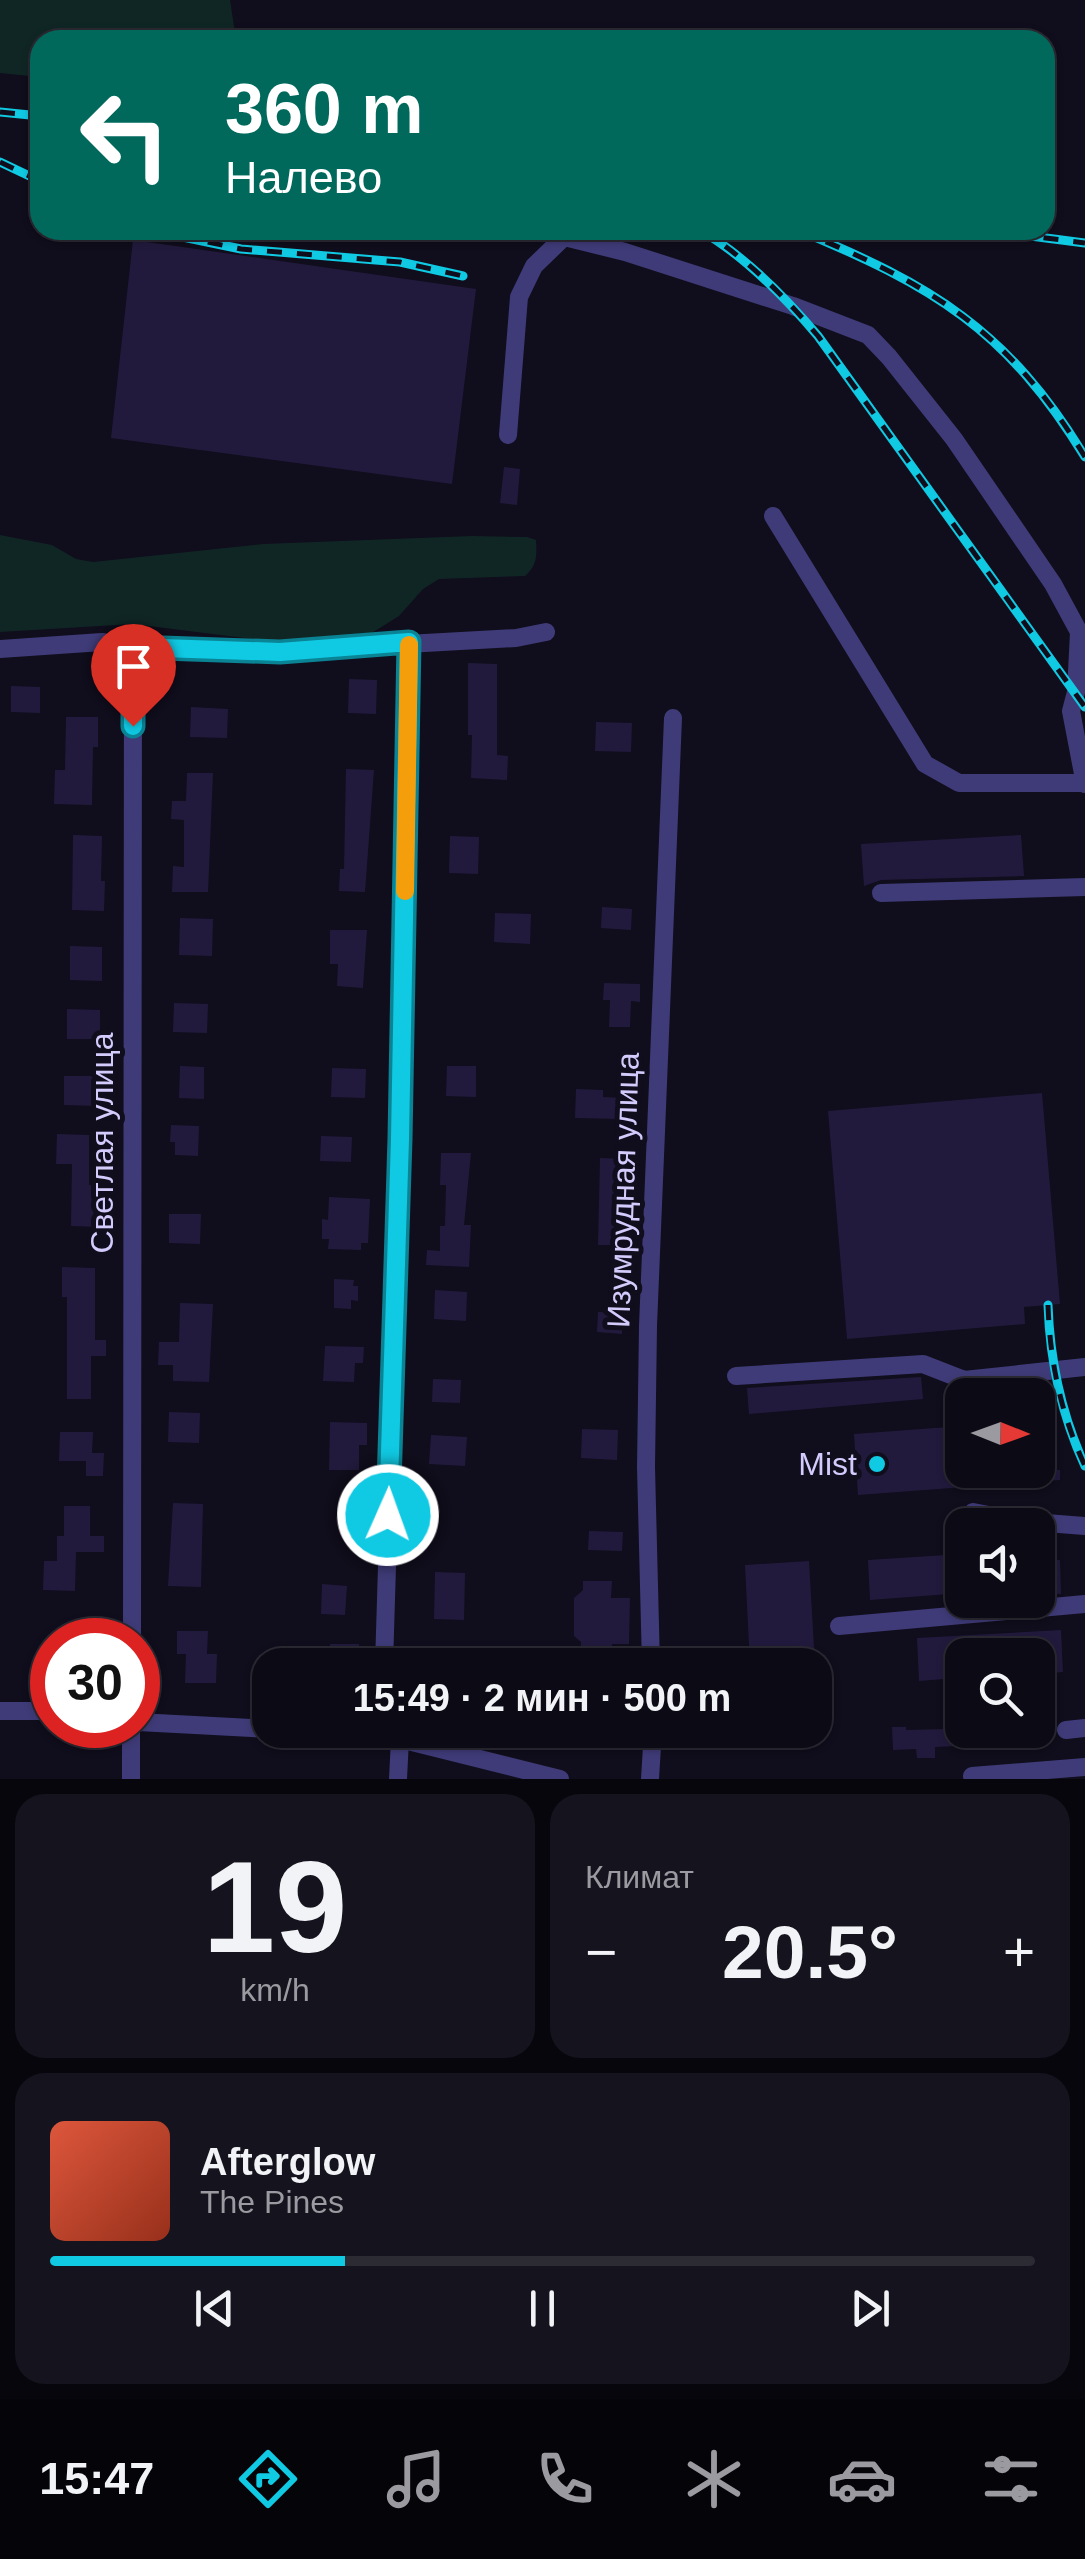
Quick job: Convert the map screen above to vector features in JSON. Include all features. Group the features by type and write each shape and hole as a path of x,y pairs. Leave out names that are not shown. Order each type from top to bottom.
{"street":[{"path":"508,435 519,297 534,266 561,240"},
{"path":"576,240 625,252 808,312 868,335 890,357 954,438 1053,584 1080,632 1072,711 1085,784 958,784 924,764 773,516"},
{"path":"0,649 102,642 133,647 280,652 516,638 546,632"},
{"path":"384,1648 409,642"},
{"name":"Светлая улица","path":"132,1618 133,647"},
{"name":"Изумрудная улица","path":"651,1648 646,1467 648,1326 673,718"},
{"path":"881,892 1085,887"},
{"path":"736,1376 923,1364 964,1380 1085,1367"},
{"path":"1055,1524 1085,1526"},
{"path":"839,1626 1085,1604"},
{"path":"0,1711 30,1711"},
{"path":"160,1725 252,1728"},
{"path":"131,1779 133,1748"},
{"path":"392,1748 398,1779"},
{"path":"440,1748 560,1779"},
{"path":"650,1779 652,1748"},
{"path":"972,1776 1085,1767"}],"green space":[{"path":"0,0 230,0 234,30 30,30 30,76 0,73"},
{"path":"0,535 52,545 76,559 93,562 263,544 472,536 527,537 536,540 536,551 534,564 525,576 439,579 423,589 399,616 367,636 275,642 133,624 0,632"}],"building":[{"path":"133,240 476,289 452,484 111,438"},
{"path":"504,467 520,469 517,505 500,503"},
{"path":"468,663 497,664 497,755 508,756 507,780 471,778"},
{"path":"349,679 377,680 376,714 348,713"},
{"path":"11,686 40,687 40,713 11,712"},
{"path":"191,707 228,709 227,738 190,737"},
{"path":"66,717 98,717 92,805 54,804 55,770 65,770"},
{"path":"596,722 632,723 631,752 595,751"},
{"path":"346,769 374,770 365,892 339,891 340,869 344,869"},
{"path":"187,773 213,773 208,892 172,892 173,866 184,867 184,820 171,819 172,801 186,801"},
{"path":"73,835 102,836 104,911 72,910"},
{"path":"1021,835 1024,876 881,880 864,886 861,844"},
{"path":"450,836 479,837 478,874 449,873"},
{"path":"602,907 632,909 631,930 601,928"},
{"path":"495,913 531,914 530,944 494,942"},
{"path":"180,918 213,919 212,956 179,955"},
{"path":"330,930 367,930 363,988 337,986 338,964 330,964"},
{"path":"70,946 102,947 102,981 70,980"},
{"path":"604,983 640,984 640,1002 631,1001 630,1027 609,1027 610,1000 603,1000"},
{"path":"174,1003 208,1004 207,1033 173,1032"},
{"path":"67,1009 100,1010 100,1039 67,1039"},
{"path":"180,1066 204,1067 204,1099 179,1098"},
{"path":"447,1066 476,1066 476,1097 446,1096"},
{"path":"332,1068 366,1069 365,1098 331,1097"},
{"path":"64,1076 97,1076 96,1106 64,1105"},
{"path":"576,1089 603,1090 603,1097 621,1098 620,1119 575,1118"},
{"path":"1042,1093 1060,1304 1024,1307 1025,1324 847,1339 828,1111"},
{"path":"171,1125 199,1126 198,1156 175,1155 175,1142 170,1142"},
{"path":"57,1134 89,1135 89,1185 101,1185 100,1227 71,1226 72,1164 56,1164"},
{"path":"321,1136 352,1137 351,1162 320,1161"},
{"path":"441,1153 471,1153 464,1225 471,1225 469,1267 426,1265 427,1250 440,1251 440,1226 445,1226 446,1185 440,1185"},
{"path":"600,1158 626,1159 621,1245 598,1245"},
{"path":"329,1197 370,1199 368,1243 361,1243 361,1250 328,1249 329,1239 322,1239 322,1219 328,1220"},
{"path":"169,1214 201,1214 200,1244 169,1243"},
{"path":"62,1267 95,1268 95,1340 106,1340 106,1356 91,1356 91,1399 67,1399 67,1297 62,1297"},
{"path":"334,1279 354,1280 353,1286 358,1286 358,1301 351,1300 351,1309 334,1308"},
{"path":"435,1290 467,1292 466,1321 434,1319"},
{"path":"180,1303 213,1304 209,1382 173,1381 173,1365 158,1365 159,1342 179,1342"},
{"path":"598,1312 623,1313 622,1334 597,1332"},
{"path":"325,1346 364,1347 363,1363 355,1363 354,1382 323,1381"},
{"path":"921,1377 923,1399 749,1414 747,1388"},
{"path":"433,1379 461,1380 460,1403 432,1402"},
{"path":"169,1412 200,1413 199,1443 168,1442"},
{"path":"330,1422 367,1423 367,1445 359,1445 359,1470 329,1470"},
{"path":"945,1427 945,1488 952,1488 858,1495 854,1434"},
{"path":"582,1429 618,1430 617,1460 581,1458"},
{"path":"60,1432 93,1432 92,1453 104,1453 103,1476 86,1476 86,1461 59,1461"},
{"path":"431,1435 467,1437 465,1466 429,1464"},
{"path":"173,1503 203,1504 201,1587 168,1586"},
{"path":"64,1506 90,1506 90,1536 104,1536 104,1552 76,1552 75,1591 43,1590 44,1561 57,1561 57,1536 64,1536"},
{"path":"589,1531 623,1532 622,1551 588,1550"},
{"path":"945,1555 945,1594 870,1600 868,1560"},
{"path":"1055,1560 1060,1560 1061,1594 1055,1594"},
{"path":"809,1561 814,1648 749,1648 745,1565"},
{"path":"435,1572 465,1573 464,1620 434,1619"},
{"path":"583,1581 612,1581 611,1598 630,1598 629,1644 581,1648 581,1642 574,1636 574,1598 583,1590"},
{"path":"322,1584 347,1586 345,1615 321,1614"},
{"path":"1061,1630 1063,1672 1055,1673 1055,1638 945,1638 945,1704 944,1679 919,1681 917,1638"},
{"path":"177,1631 208,1631 207,1654 217,1654 216,1683 185,1683 186,1654 177,1654"},
{"path":"330,1644 359,1644 359,1648 330,1648"},
{"path":"892,1727 945,1729 945,1747 935,1747 935,1758 917,1758 916,1749 893,1750"}],"railway":[{"path":"0,112 30,115"},
{"path":"0,162 30,176"},
{"path":"1055,239 1085,243"},
{"path":"197,240 241,249 400,262 463,276"},
{"path":"715,240 764,278 818,336 1085,707"},
{"path":"822,240 889,271 963,316 1027,376 1085,457"},
{"path":"1048,1305 1058,1388 1085,1466"}],"slow traffic":[{"path":"405,891 409,645"}],"place":[{"name":"Mist","path":"877,1464"}],"route":[{"path":"133,726 133,647 280,652 409,642 388,1515"}]}
